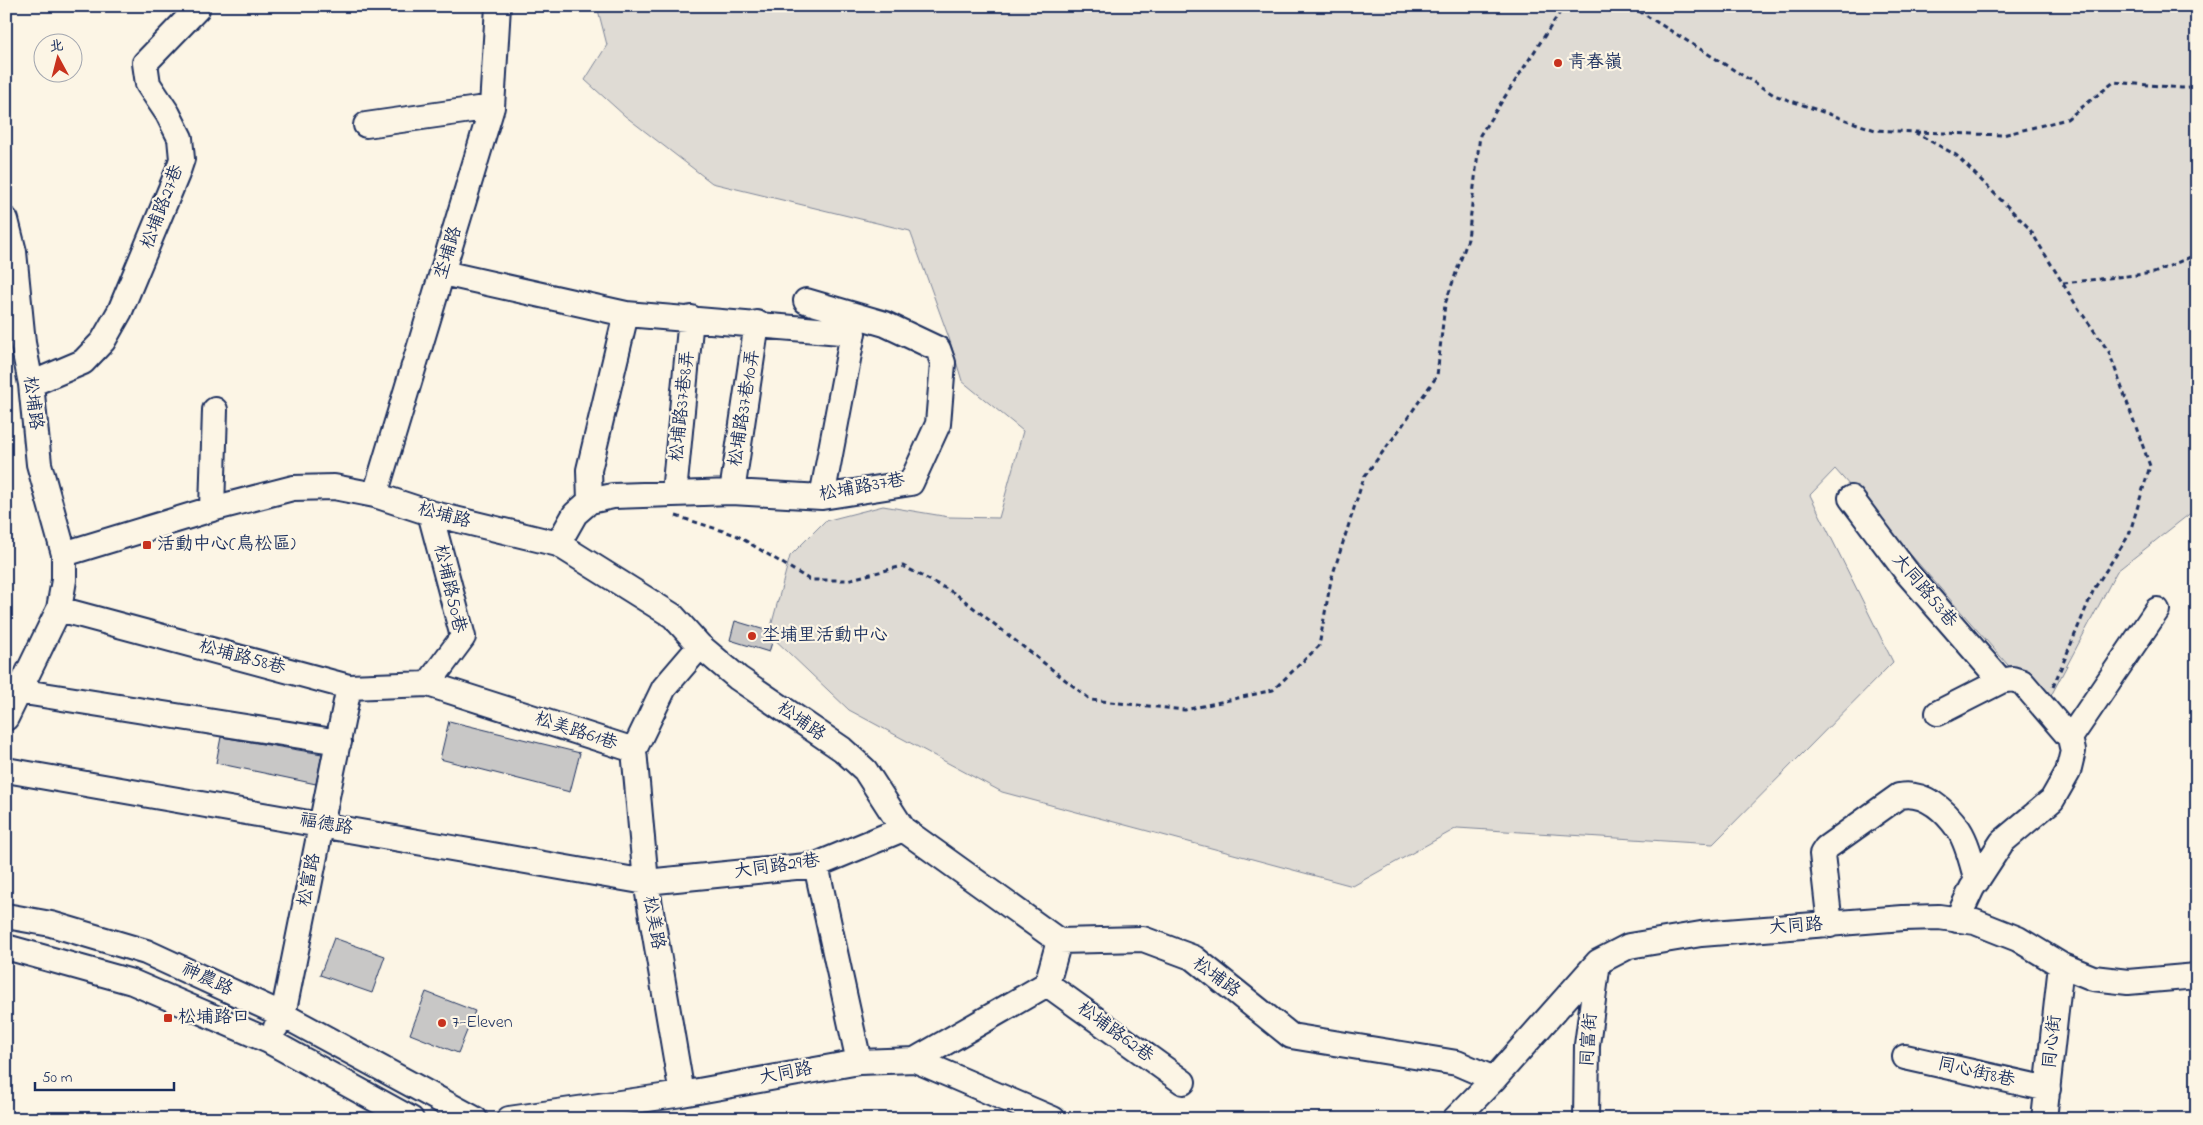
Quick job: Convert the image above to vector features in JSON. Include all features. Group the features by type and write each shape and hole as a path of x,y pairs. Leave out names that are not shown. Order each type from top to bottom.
{"street":[{"name":"坔埔路","path":"375,495 492,106 498,6"},
{"name":"松埔路27巷","path":"31,384 83,362 103,341 123,303 157,227 182,159 180,138 168,114 148,84 145,63 197,9"},
{"path":"366,125 492,106"},
{"name":"松埔路","path":"6,220 14,252 23,343 31,384 39,464 64,554 64,580 59,609 6,718"},
{"path":"443,273 626,314 757,323 853,333 822,497"},
{"name":"松埔路37巷","path":"590,501 613,496 672,503 732,492 822,497 911,483 938,424 943,363 938,350 885,324 806,301"},
{"path":"558,544 575,514 590,501 589,470 626,314"},
{"name":"松埔路37巷8弄","path":"672,503 692,318"},
{"name":"松埔路37巷10弄","path":"732,492 757,323"},
{"path":"212,509 215,410"},
{"name":"松埔路","path":"64,554 212,509 293,488 334,487 375,495 430,513 558,544 673,616 700,646 738,678 842,750 865,770 903,829 1059,941 1143,939 1194,958 1291,1036 1457,1063 1494,1079"},
{"name":"大同路53巷","path":"1851,498 1908,574 2001,681"},
{"name":"松埔路50巷","path":"428,684 464,636 430,513"},
{"name":"松埔路58巷","path":"59,609 349,687 428,684"},
{"path":"2070,738 2157,610"},
{"name":"松美路61巷","path":"428,684 634,750 664,688 700,646"},
{"path":"1938,713 2001,681 2012,679 2022,682 2070,738 2073,751 2068,772 2052,800 2002,842 1977,881 1957,920"},
{"name":"松富路","path":"269,1041 283,1015 321,824 340,742 349,687"},
{"path":"18,691 340,742"},
{"name":"松美路","path":"634,750 646,882 682,1094"},
{"name":"福德路","path":"6,770 646,882"},
{"path":"1830,925 1822,854 1826,848 1899,796 1908,794 1920,796 1941,809 1959,830 1977,881"},
{"name":"大同路29巷","path":"646,882 816,865 903,829"},
{"path":"816,865 859,1062"},
{"name":"神農路","path":"6,916 50,924 146,952 283,1015 475,1119"},
{"name":"大同路","path":"1455,1119 1494,1079 1598,962 1629,946 1701,934 1903,918 1939,917 1975,922 2018,939 2061,964 2093,978 2128,982 2197,976"},
{"path":"916,1060 1047,984 1059,941"},
{"name":"神農路","path":"6,947 132,982 269,1041 411,1119"},
{"name":"同富街","path":"1586,1119 1587,1045 1598,962"},
{"name":"同心街","path":"2044,1119 2061,964"},
{"name":"松埔路62巷","path":"1047,984 1184,1082"},
{"name":"同心街8巷","path":"1905,1057 2048,1089"},
{"name":"大同路","path":"510,1119 682,1094 859,1062 916,1060 1053,1119"}],"path":[{"path":"672,503 736,535 810,580 847,580 903,566 956,594 1091,700 1185,710 1273,690 1319,646 1332,580 1364,477 1398,433 1436,376 1445,304 1468,239 1480,135 1564,6"},
{"path":"1631,6 1774,95 1875,130 2003,136 2067,119 2114,82 2182,88 2197,86"},
{"path":"1914,132 1956,155 2029,228 2062,283 2109,352 2150,466 2129,535 2094,590 2052,689"},
{"path":"2062,283 2154,273 2197,254"}],"shaded area":[{"path":"597,6 2197,6 2197,508 2117,571 2045,707 1835,469 1810,495 1893,662 1713,844 1457,828 1353,886 1002,792 849,710 769,634 790,556 825,521 883,506 949,517 999,518 1023,431 962,381 949,338 910,231 712,183 625,116 585,80 607,45"}],"building":[{"name":"坔埔里活動中心","path":"735,621 775,633 769,652 730,640"},
{"path":"449,721 580,753 570,792 440,759"},
{"path":"221,737 322,754 316,784 216,763"},
{"path":"334,938 385,956 372,993 320,975"},
{"name":"7-Eleven","path":"426,992 475,1011 458,1053 410,1034"}],"place":[{"name":"青春嶺","path":"1558,63"},
{"name":"活動中心(鳥松區)","path":"147,545"},
{"name":"坔埔里活動中心","path":"752,636"},
{"name":"松埔路口","path":"168,1018"},
{"name":"7-Eleven","path":"442,1023"}]}
